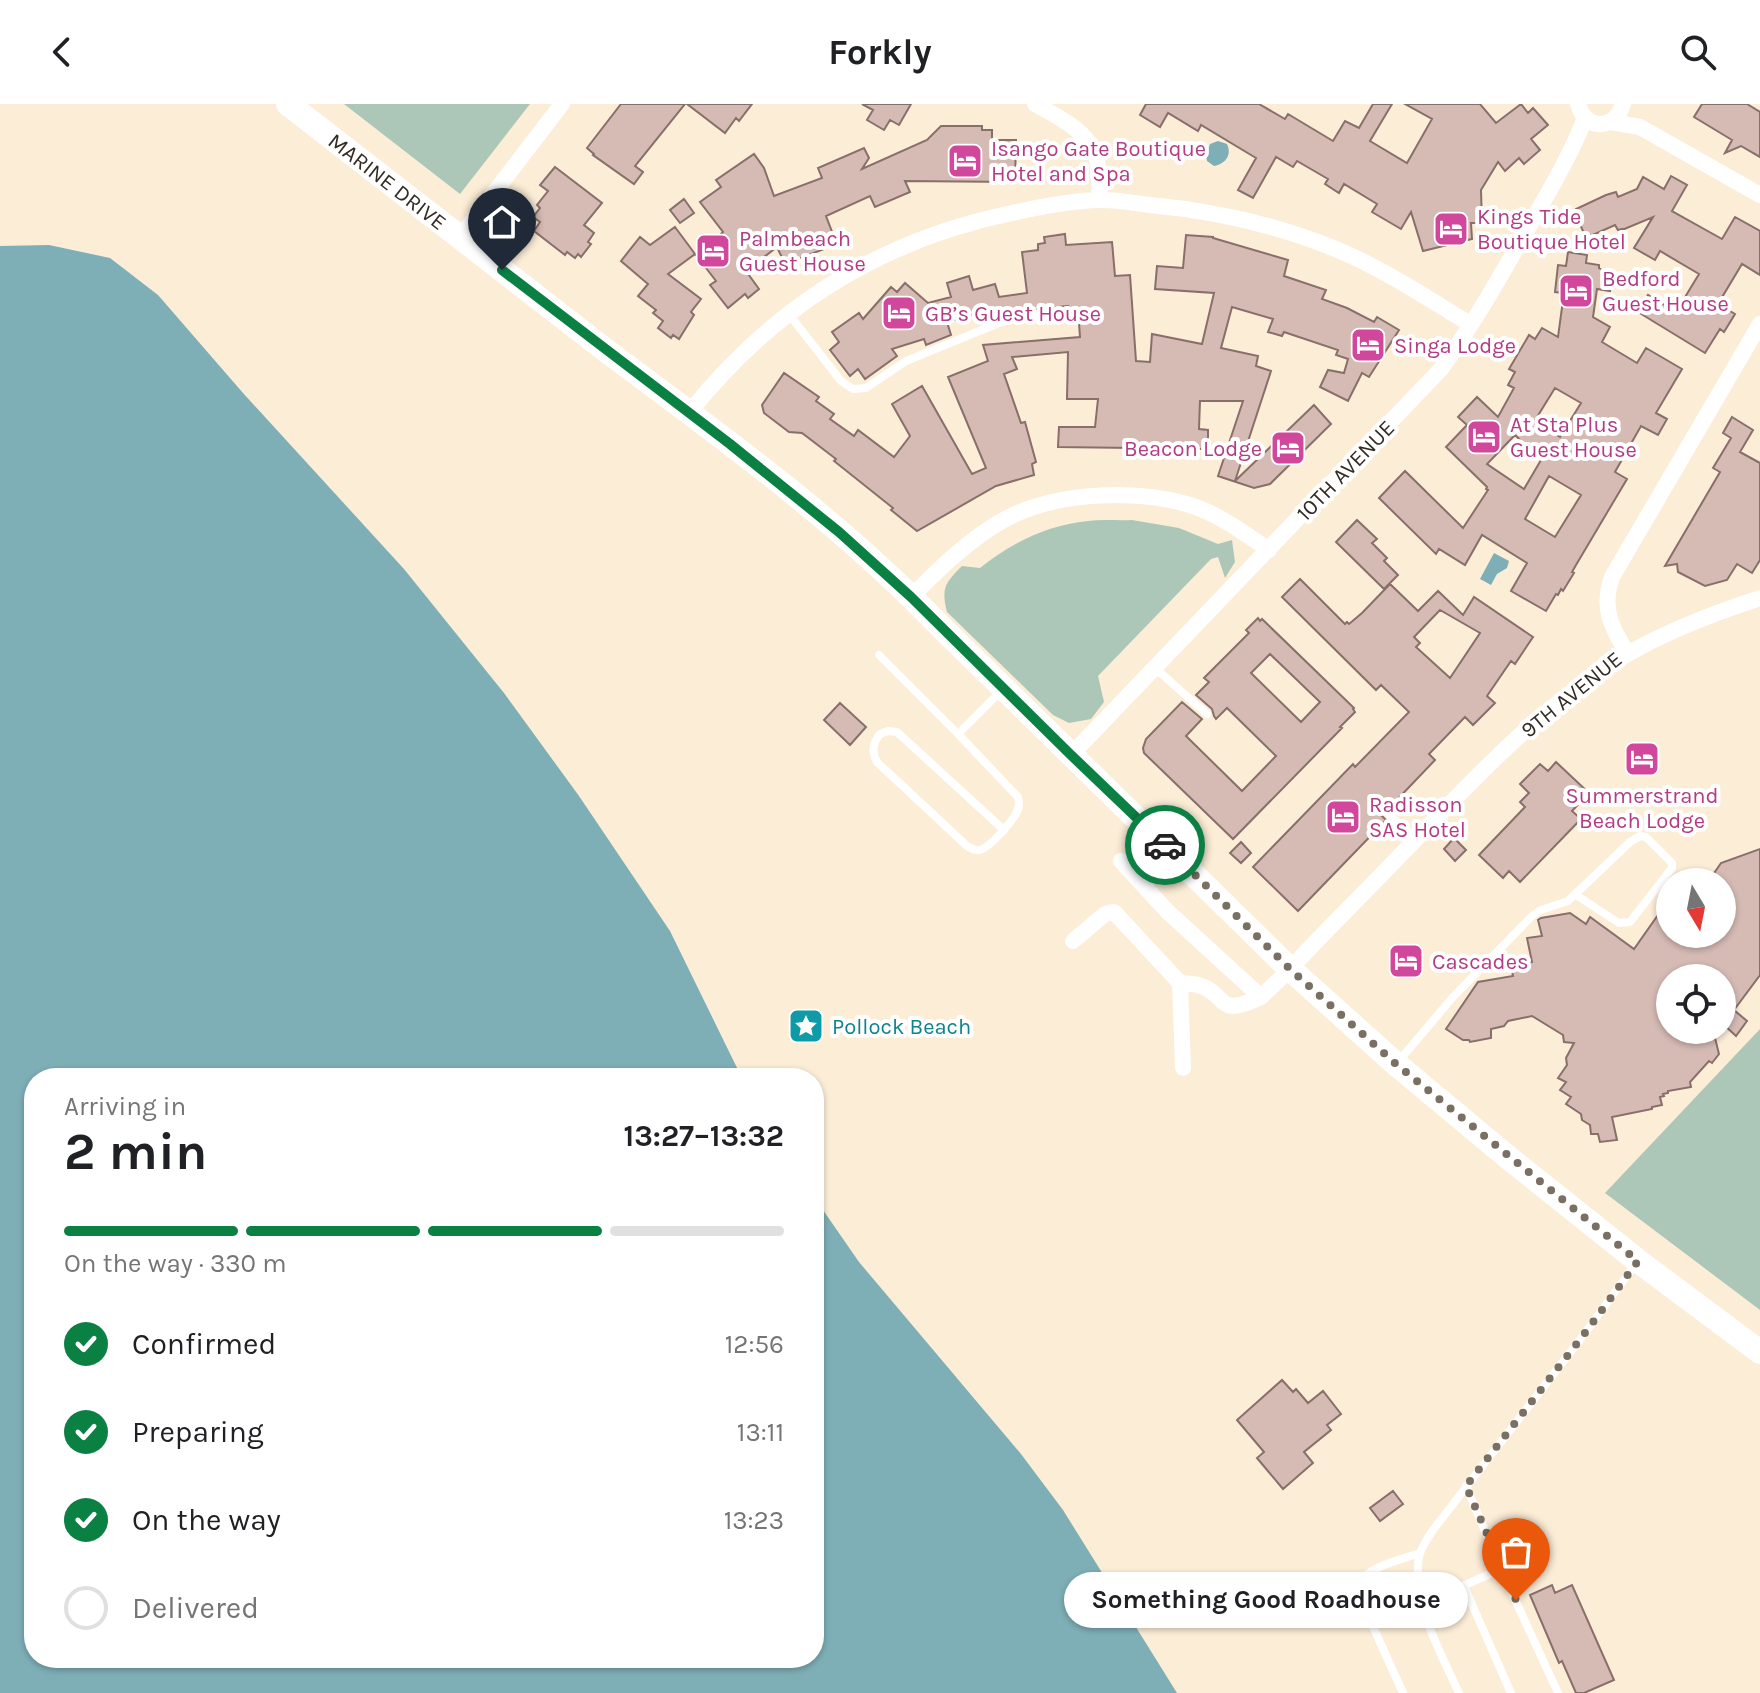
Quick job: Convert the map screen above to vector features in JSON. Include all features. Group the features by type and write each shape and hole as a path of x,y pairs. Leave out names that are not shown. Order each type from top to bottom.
{"main road":[{"name":"MARINE DRIVE","path":"288,104 808,507 911,597 1290,969 1396,1064 1638,1261 1760,1352"}],"street":[{"path":"460,237 562,104"},
{"path":"1035,104 1087,139 1096,157 1100,200"},
{"path":"1624,104 1640,127"},
{"name":"10TH AVENUE","path":"1071,755 1155,668 1165,649 1269,550 1427,385 1470,324 1593,117 1618,116 1624,104"},
{"path":"1593,117 1640,127 1760,195"},
{"path":"689,413 731,364 788,313 860,266 971,222 1028,209 1100,200 1206,212 1308,239 1339,250 1387,274 1470,324"},
{"name":"9TH AVENUE","path":"1261,997 1476,776 1582,685 1628,654 1615,634 1608,613 1606,603 1612,577 1760,324"},
{"path":"911,597 965,547 1000,522 1025,511 1064,506 1094,497 1126,495 1191,506 1219,518 1269,550"},
{"path":"1628,654 1709,615 1760,598"},
{"path":"1121,861 1167,911 1261,997 1231,1005 1201,985 1180,983"},
{"path":"1073,941 1105,914 1114,912 1180,983 1183,1068"}],"lane":[{"path":"788,313 845,385 853,389 866,388 906,361 999,323 1017,318 1069,313"},
{"path":"879,655 1019,800 1016,813 1004,830 988,846 974,850 877,762 873,748 880,734 894,731 902,735 1004,830"},
{"path":"1155,668 1207,714"},
{"path":"958,734 1004,688"},
{"path":"1386,811 1416,840"},
{"path":"1396,1064 1453,997 1532,916 1576,895 1630,842 1640,836 1650,839 1672,863 1672,868 1630,922 1619,923 1576,895"},
{"path":"1459,1693 1422,1604 1418,1586 1420,1553 1433,1530 1638,1261"},
{"path":"1466,1486 1558,1693"},
{"path":"1403,1693 1365,1609 1359,1583 1363,1575 1375,1569 1420,1553"},
{"path":"1422,1604 1501,1569"},
{"path":"1464,1586 1511,1693"}],"green space":[{"path":"344,104 530,104 460,194"},
{"path":"1132,520 1179,528 1218,544 1232,540 1235,562 1225,578 1218,557 1211,559 1098,676 1104,702 1091,719 1069,723 1053,715 947,612 944,597 946,586 962,566 980,568 1017,543 1044,531 1088,521"},
{"path":"1760,1029 1760,1310 1605,1193"}],"water":[{"path":"1218,141 1227,144 1228,155 1225,161 1214,166 1207,161 1206,155 1210,144"},
{"path":"49,245 110,258 158,295 404,569 504,693 579,796 670,931 737,1068 24,1068 24,1668 824,1668 824,1211 859,1262 1021,1454 1063,1510 1177,1693 0,1693 0,246"},
{"path":"1494,553 1509,561 1507,568 1497,574 1491,585 1480,579"}],"building":[{"path":"621,104 685,104 635,166 643,172 634,184 587,148"},
{"path":"687,104 752,104 725,133"},
{"path":"862,104 911,104 899,125 890,120 884,130 867,120 873,110"},
{"path":"1146,104 1259,104 1285,119 1288,114 1333,141 1345,121 1359,128 1373,104 1392,104 1370,141 1407,163 1432,119 1405,104 1480,104 1496,123 1521,104 1528,113 1533,108 1548,125 1531,139 1540,150 1524,164 1519,158 1505,171 1498,162 1481,190 1482,223 1471,223 1472,239 1423,251 1411,212 1401,229 1372,212 1377,204 1344,184 1339,193 1325,184 1328,179 1297,161 1293,167 1276,157 1253,198 1238,190 1256,158 1201,125 1198,131 1168,113 1160,127 1140,115"},
{"path":"1702,104 1747,104 1760,112 1760,157 1741,146 1725,153 1732,140 1694,117"},
{"path":"941,126 982,126 982,130 992,130 992,140 1016,140 1015,182 905,181 910,192 875,207 870,196 826,216 834,237 829,239 832,246 785,264 777,247 746,271 759,289 748,298 745,294 728,308 710,285 716,281 696,255 723,232 700,202 721,187 716,180 754,154 764,168 774,196 822,178 818,168 864,148 869,158 862,169 927,140"},
{"path":"555,167 602,203 584,225 594,233 588,242 591,244 581,257 578,254 575,258 567,252 565,255 534,231 540,222 533,217 540,208 537,205 548,191 540,185"},
{"path":"1671,176 1687,185 1672,211 1722,239 1735,217 1760,231 1760,275 1742,264 1718,304 1735,314 1724,332 1720,329 1705,353 1638,312 1648,295 1676,312 1699,274 1660,251 1655,260 1634,248 1653,217 1622,230 1615,225 1586,238 1575,213 1576,209 1606,195 1616,192 1618,197 1637,189 1643,177 1664,189"},
{"path":"684,199 694,213 680,223 670,210"},
{"path":"675,227 695,254 668,274 701,299 691,312 694,315 679,339 673,335 671,338 658,328 663,321 653,313 656,310 638,296 648,284 621,261 640,237 650,245"},
{"path":"1065,234 1066,245 1112,242 1115,276 1130,275 1136,361 1150,362 1152,334 1202,344 1214,293 1155,289 1157,266 1183,268 1186,235 1213,237 1288,260 1284,276 1326,290 1322,299 1374,322 1377,317 1399,330 1369,377 1362,373 1348,401 1320,387 1328,370 1344,373 1348,359 1336,355 1338,350 1284,332 1282,336 1268,332 1273,319 1232,307 1221,348 1258,356 1256,366 1271,371 1235,481 1314,405 1331,424 1270,484 1254,488 1218,476 1243,401 1200,401 1199,429 1208,430 1208,449 1058,447 1059,427 1095,427 1098,399 1067,399 1068,352 1012,357 1017,369 1004,374 1021,423 1025,422 1036,462 1032,464 1034,475 996,486 917,531 834,461 836,459 802,433 789,432 764,413 762,405 784,373 819,397 816,401 834,414 830,419 854,436 858,430 894,457 910,436 892,404 922,386 972,474 986,468 948,377 988,361 983,345 1080,337 1078,310 1068,306 1016,311 988,320 991,309 947,322 951,335 926,345 924,339 892,349 897,356 865,379 858,369 850,376 830,350 839,342 832,332 859,313 863,319 891,287 897,292 905,283 928,303 951,297 947,283 969,276 973,290 995,284 999,297 1027,293 1022,252 1038,250 1038,244 1045,243 1044,237"},
{"path":"1568,252 1587,255 1586,263 1599,265 1612,276 1610,291 1597,289 1593,317 1610,327 1602,342 1637,363 1646,348 1682,369 1656,413 1667,419 1658,435 1641,426 1615,472 1627,479 1563,591 1561,589 1556,594 1546,611 1511,591 1527,563 1482,535 1465,565 1439,549 1436,554 1379,498 1405,471 1463,528 1488,490 1446,447 1467,425 1458,417 1477,397 1498,417 1514,388 1508,385 1515,372 1509,369 1529,335 1535,339 1542,328 1558,337 1564,293 1555,292 1558,265 1566,266","holes":["1555,388 1581,403 1560,437 1534,422","1515,435 1541,460 1524,489 1487,464","1549,476 1581,495 1555,537 1525,519"]},
{"path":"1732,417 1753,430 1740,452 1760,463 1760,560 1752,573 1737,564 1727,580 1705,586 1678,572 1677,564 1665,566 1720,472 1713,468 1731,438 1723,433"},
{"path":"1357,520 1377,539 1372,543 1398,575 1384,589 1336,542"},
{"path":"1300,579 1345,624 1349,624 1390,584 1418,611 1438,591 1463,615 1474,597 1533,637 1515,664 1511,661 1487,696 1495,703 1473,725 1465,717 1429,754 1435,760 1391,806 1385,804 1380,807 1380,814 1386,820 1298,911 1253,867 1353,764 1355,767 1409,712 1381,685 1376,690 1282,597","holes":["1440,610 1480,633 1450,678 1416,647 1420,643 1414,637"]},
{"path":"1258,618 1260,621 1262,619 1355,712 1233,839 1144,753 1143,748 1146,739 1182,702 1202,719 1186,736 1242,791 1276,756 1227,708 1216,719 1212,709 1196,695 1209,682 1204,678 1249,633 1246,630","holes":["1270,654 1320,702 1301,722 1251,673"]},
{"path":"840,703 866,727 850,745 824,720"},
{"path":"1556,762 1589,793 1572,811 1581,819 1520,882 1509,871 1503,878 1479,855 1525,807 1520,802 1529,793 1520,784 1540,764 1548,771"},
{"path":"1454,838 1466,850 1455,861 1444,849"},
{"path":"1241,842 1251,853 1241,863 1230,853"},
{"path":"1760,849 1760,975 1736,1007 1736,964 1656,964 1656,1044 1716,1044 1719,1054 1690,1082 1691,1087 1663,1094 1660,1097 1662,1105 1612,1117 1617,1140 1600,1142 1598,1134 1591,1134 1590,1125 1582,1120 1581,1114 1566,1104 1571,1097 1560,1090 1566,1082 1558,1078 1567,1065 1566,1058 1574,1043 1564,1042 1563,1035 1532,1016 1508,1021 1504,1026 1491,1029 1491,1038 1470,1042 1446,1029 1478,982 1513,976 1511,966 1532,962 1527,938 1542,936 1538,920 1541,918 1570,913 1586,924 1590,917 1634,949 1656,918 1656,948 1736,948 1736,868 1718,868 1721,863"},
{"path":"1736,1012 1747,1021 1736,1036"},
{"path":"1282,1380 1293,1392 1296,1389 1308,1403 1323,1391 1341,1414 1327,1425 1331,1430 1304,1452 1313,1463 1283,1489 1257,1458 1264,1452 1237,1420"},
{"path":"1393,1491 1403,1504 1380,1521 1370,1508"},
{"path":"1552,1585 1555,1593 1572,1585 1614,1680 1584,1693 1576,1693 1562,1661 1559,1663 1530,1595"}],"way so far":[{"path":"1165,845 1290,969 1396,1064 1638,1261 1466,1486 1516,1600"}],"place":[{"name":"Isango Gate Boutique Hotel and Spa","path":"965,161"},
{"name":"Kings Tide Boutique Hotel","path":"1451,229"},
{"name":"Palmbeach Guest House","path":"713,251"},
{"name":"Bedford Guest House","path":"1576,291"},
{"name":"GB’s Guest House","path":"899,313"},
{"name":"Singa Lodge","path":"1368,345"},
{"name":"At Sta Plus Guest House","path":"1484,437"},
{"name":"Beacon Lodge","path":"1288,448"},
{"name":"Summerstrand Beach Lodge","path":"1642,759"},
{"name":"Radisson SAS Hotel","path":"1343,817"},
{"name":"Cascades","path":"1406,961"},
{"name":"Pollock Beach","path":"806,1026"},
{"name":"Something Good Roadhouse","path":"1516,1600"}],"route":[{"path":"502,270 730,444 839,532 911,597 1165,845"}]}
